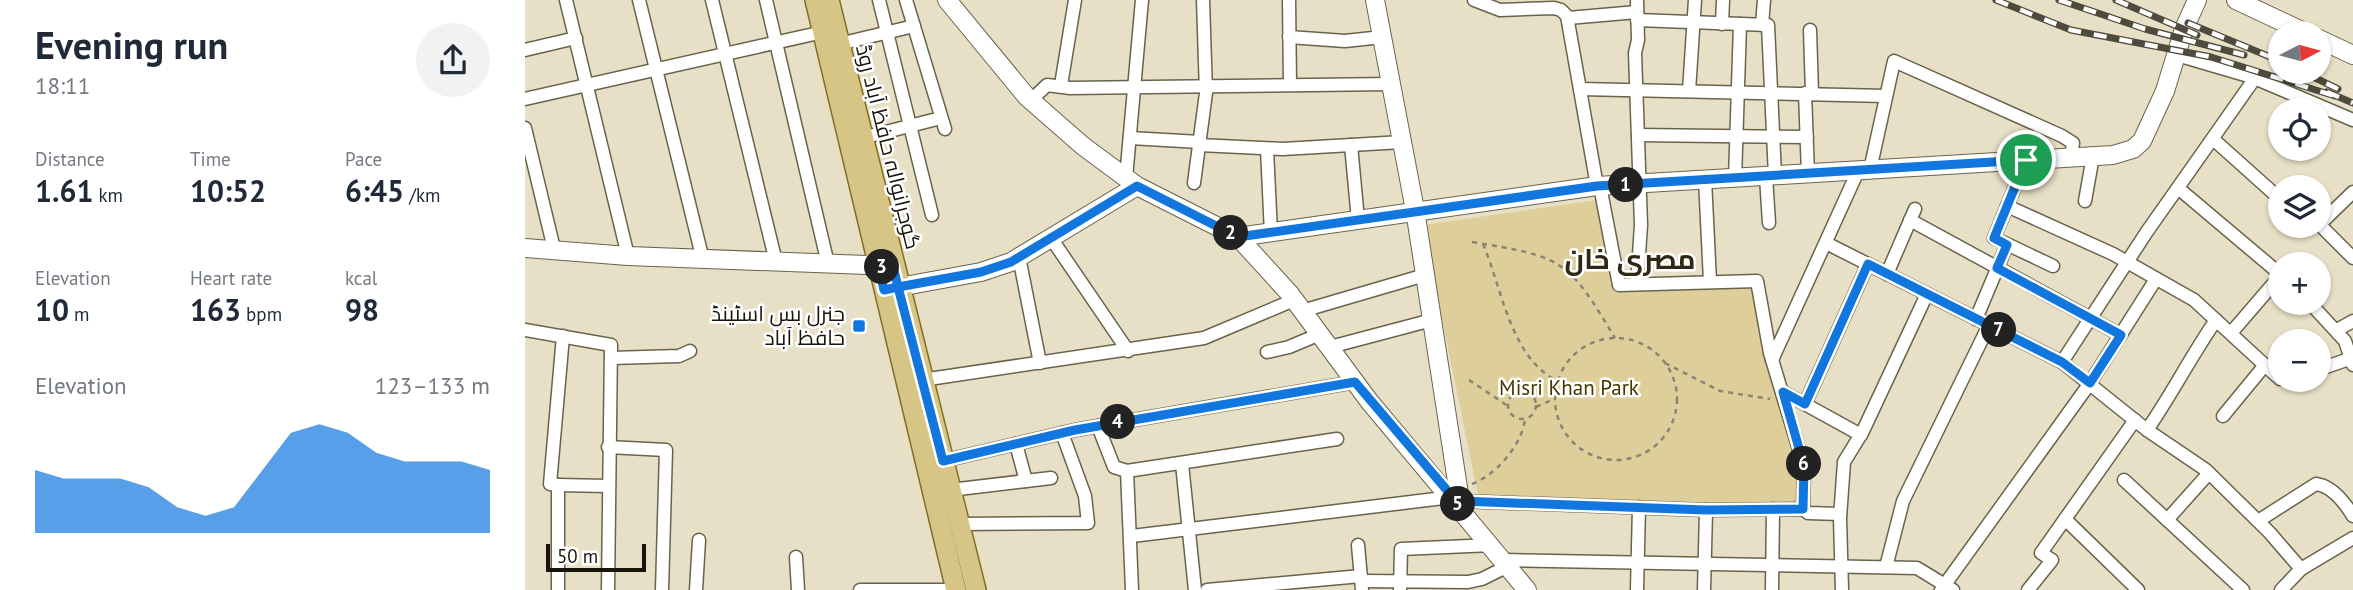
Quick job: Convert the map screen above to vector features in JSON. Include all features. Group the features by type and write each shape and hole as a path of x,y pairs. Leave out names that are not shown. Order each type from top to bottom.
{"main road":[{"name":"گوجرانوالہ حافظ آباد روڈ","path":"815,0 886,266"},
{"name":"گوجرانوالہ حافظ آباد روڈ","path":"829,0 862,138 886,266 956,590"},
{"name":"گوجرانوالہ حافظ آباد روڈ","path":"891,288 922,380 976,590"}],"street":[{"path":"566,0 628,256"},
{"path":"639,0 703,260"},
{"path":"712,0 776,262"},
{"path":"766,0 828,264"},
{"path":"879,0 932,215"},
{"path":"862,138 910,126 943,123 906,0"},
{"path":"947,0 1030,101 1083,146 1131,182 1238,237 1298,305 1355,382 1458,499 1527,590"},
{"path":"1061,85 1075,0"},
{"path":"1131,182 1130,138 1142,0"},
{"path":"1194,183 1206,84 1203,0"},
{"path":"1289,0 1290,84"},
{"path":"1375,0 1415,210 1458,499"},
{"path":"1474,0 1486,6 1554,8 1567,17 1637,11 1691,22 1768,26 1774,137 1769,223"},
{"path":"1565,0 1598,186 1619,285 1757,281 1772,360 1804,466 1803,509"},
{"path":"1689,91 1691,22 1695,0"},
{"path":"1722,23 1723,0"},
{"path":"1762,25 1764,0"},
{"path":"1238,237 1598,186 2093,156 2128,151 2142,141 2165,91 2197,0"},
{"path":"2236,0 2281,21"},
{"path":"1637,11 1636,92 1641,225 1637,284"},
{"path":"1735,179 1740,24"},
{"path":"839,44 914,26"},
{"path":"1808,174 1810,30"},
{"path":"525,99 823,32"},
{"path":"1289,37 1345,41 1382,37"},
{"path":"525,50 576,38"},
{"path":"2331,45 2353,55"},
{"path":"2176,55 2255,78 2353,120"},
{"path":"1772,360 1826,243 1864,170 1894,61 2061,136 2073,143 2071,157"},
{"path":"2062,362 2089,318 2255,78"},
{"path":"1030,101 1047,85 1391,84"},
{"path":"1580,89 1886,96"},
{"path":"525,128 554,249"},
{"path":"1638,135 1807,137"},
{"path":"1130,138 1267,149 1402,142"},
{"path":"2213,139 2268,188"},
{"path":"1351,145 1358,220"},
{"path":"1267,149 1271,234"},
{"path":"2085,201 2093,156"},
{"path":"2026,160 1994,238 2053,267"},
{"path":"1705,180 1710,281"},
{"path":"891,288 981,272 1019,257 1131,182"},
{"path":"2178,188 2268,265"},
{"path":"2331,213 2353,192"},
{"path":"2007,206 2127,263 2194,300 2268,368"},
{"path":"1887,274 1913,215 1997,268 2121,335"},
{"path":"2331,236 2353,258"},
{"path":"1051,238 1128,351"},
{"path":"1826,243 2062,362 2147,430 2209,473 2301,569"},
{"path":"1976,318 2007,245"},
{"path":"525,248 703,260 886,266"},
{"path":"1019,257 1040,363"},
{"path":"1805,404 1868,264"},
{"path":"922,380 1204,338 1298,305 1425,275"},
{"path":"1207,590 1362,583 1400,586 1481,585 1506,563 1917,568 1946,588 2090,383 2156,279"},
{"path":"2231,333 2268,289"},
{"path":"1842,590 1840,514 1844,462 1861,435 1927,294"},
{"path":"2322,315 2345,341 2351,362 2331,366"},
{"path":"1267,352 1432,320"},
{"path":"2147,430 2171,396 2184,365 2216,320"},
{"path":"2337,330 2353,321"},
{"path":"1886,567 1903,501 1989,325"},
{"path":"525,330 611,345 608,590"},
{"path":"562,336 550,484 608,486"},
{"path":"611,358 679,356 690,351"},
{"path":"2223,416 2265,365"},
{"path":"943,461 1098,426 1355,382"},
{"path":"1784,395 1861,435"},
{"path":"2028,590 2052,560 2041,553 2134,420"},
{"path":"1098,426 1114,467 1127,471 1337,439"},
{"path":"959,524 1088,523 1085,496 1062,433"},
{"path":"1016,444 1026,481"},
{"path":"608,447 666,450 662,590"},
{"path":"1182,464 1195,590"},
{"path":"1127,471 1132,536 1132,590"},
{"path":"2167,520 2209,473"},
{"path":"950,491 1051,478"},
{"path":"2124,480 2234,587"},
{"path":"2258,522 2316,484 2347,495 2353,516"},
{"path":"558,485 558,590"},
{"path":"1132,536 1458,499 1706,510 1803,509 1808,513 1840,514"},
{"path":"1637,590 1640,563 1639,508"},
{"path":"1772,590 1773,509"},
{"path":"1704,590 1706,510"},
{"path":"2065,519 2138,590"},
{"path":"2281,590 2301,569 2353,538"},
{"path":"696,590 699,540"},
{"path":"1358,545 1362,583"},
{"path":"1400,586 1401,549 1492,545"},
{"path":"796,557 798,590"},
{"path":"860,590 956,590"}],"path":[{"path":"1472,242 1544,256 1564,267 1587,290 1615,338"},
{"path":"1483,244 1522,344 1540,370 1557,381"},
{"path":"1665,363 1676,392 1672,423 1661,441 1646,452 1629,459 1611,460 1593,456 1577,447 1565,433 1557,417 1554,399 1557,381 1576,352 1591,343 1615,338 1639,343 1665,363 1732,394 1784,395"},
{"path":"1469,380 1508,406"},
{"path":"1525,419 1511,415 1508,406 1511,397 1524,391 1532,395 1536,407"},
{"path":"1458,499 1507,457 1517,443 1525,419 1532,415 1536,407 1554,399"}],"green space":[{"name":"Misri Khan Park","path":"1597,200 1616,288 1754,286 1797,458 1799,505 1478,495 1423,225"}],"railway":[{"path":"1996,0 2071,30 2211,57 2335,96"},
{"path":"2059,0 2145,29 2244,55"},
{"path":"2116,0 2197,35"},
{"path":"2188,23 2268,56"},
{"path":"2328,84 2338,89"},
{"path":"2327,92 2353,103"}],"place":[{"name":"جنرل بس اسٹینڈ حافظ آباد","path":"859,326"}],"district":[{"name":"مصری خان","path":"1630,259"}],"route":[{"path":"2026,160 1597,186 1238,237 1137,186 1011,262 981,272 898,287 893,266 879,267 884,290 898,287 943,461 1075,430 1355,382 1462,508 1460,501 1706,510 1803,509 1804,466 1783,392 1805,404 1868,264 2062,362 2090,383 2121,335 1997,268 2007,245 1994,238 2026,160"}]}
